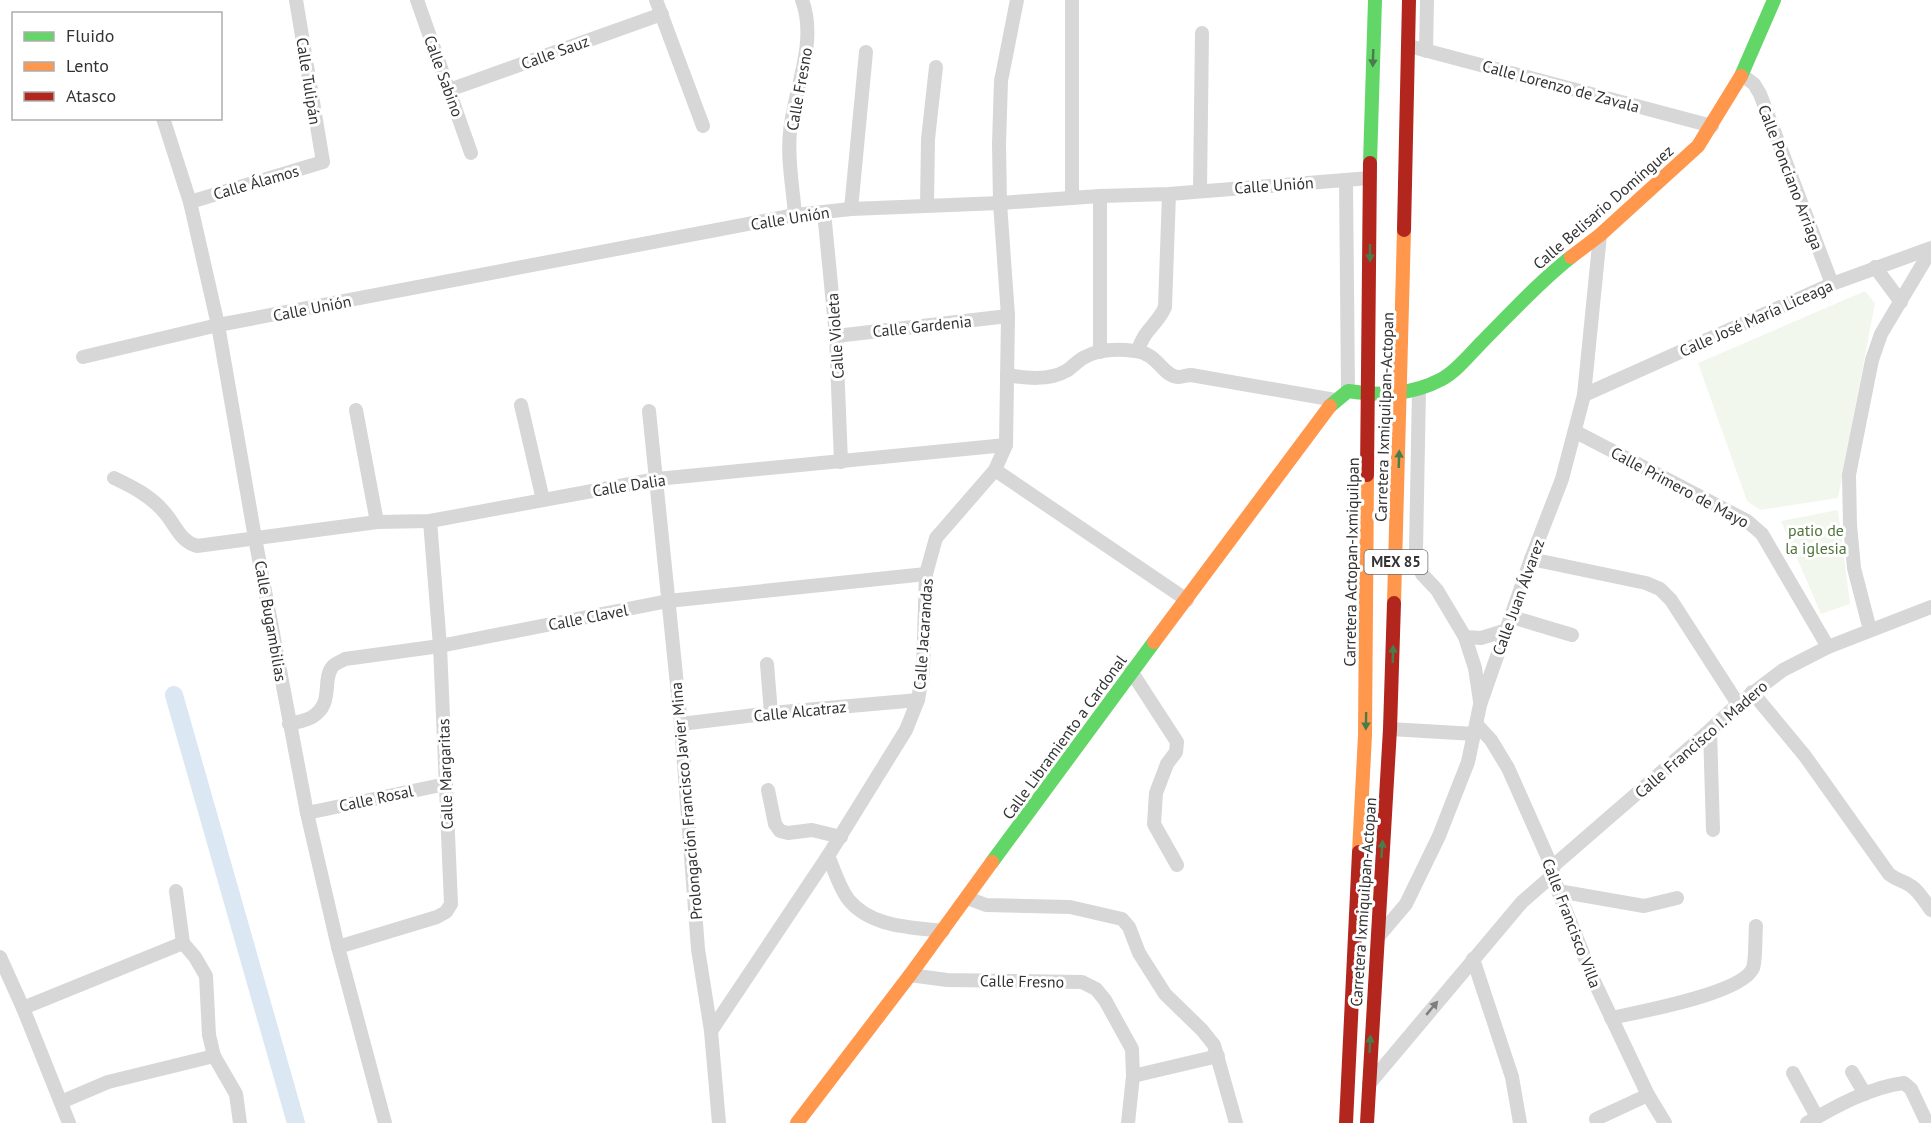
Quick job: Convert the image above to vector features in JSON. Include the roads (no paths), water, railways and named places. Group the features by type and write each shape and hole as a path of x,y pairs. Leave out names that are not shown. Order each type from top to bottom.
{"main road":[{"name":"Carretera Actopan-Ixmiquilpan","path":"1346,1122 1365,735 1370,178 1375,0"},
{"name":"Carretera Ixmiquilpan-Actopan","path":"1367,1123 1390,729 1401,393 1409,0"},
{"name":"Calle Belisario Domínguez","path":"1369,394 1401,393 1419,389 1444,378 1550,273 1600,235 1698,146 1742,75 1774,0"},
{"path":"1348,391 1369,394"},
{"name":"Calle Libramiento a Cardonal","path":"797,1123 943,931 1131,671 1187,600 1319,418 1335,400 1348,391"},
{"path":"1346,1122 1368,1086"}],"street":[{"name":"Calle Tulipán","path":"296,0 323,162"},
{"name":"Calle Sabino","path":"417,0 471,153"},
{"path":"656,0 703,126"},
{"name":"Calle Fresno","path":"795,215 789,136 808,36 807,13 802,0"},
{"name":"Calle Jacarandas","path":"711,1030 841,837 906,730 918,700 923,670 926,574 936,538 995,470 1006,446 1008,316 1000,203 1001,81 1017,0"},
{"path":"1072,0 1072,198"},
{"path":"1426,0 1426,51"},
{"name":"Calle Sauz","path":"449,90 662,14"},
{"path":"1200,190 1202,33"},
{"name":"Calle Lorenzo de Zavala","path":"1409,46 1712,126"},
{"path":"851,209 866,52"},
{"path":"927,205 928,139 936,67"},
{"name":"Calle Ponciano Arriaga","path":"1742,75 1754,84 1760,94 1832,284"},
{"name":"Calle Bugambilias","path":"165,120 190,202 218,326 307,813 338,947 385,1123"},
{"name":"Calle Álamos","path":"190,202 323,162"},
{"name":"Calle Unión","path":"82,357 218,326 795,215 851,209 1169,194 1370,178"},
{"path":"1346,181 1348,391"},
{"path":"1137,351 1140,340 1161,318 1165,307 1169,194"},
{"path":"1100,196 1100,352"},
{"name":"Calle Violeta","path":"824,212 836,336 842,462"},
{"name":"Calle Juan Álvarez","path":"1377,939 1406,904 1439,836 1468,762 1480,705 1531,559 1562,479 1584,395 1600,235"},
{"path":"1870,630 1854,568 1850,525 1850,475 1872,360 1881,334 1931,249"},
{"name":"Calle José María Liceaga","path":"1584,395 1832,284 1931,249"},
{"path":"1875,267 1901,302"},
{"name":"Calle Gardenia","path":"836,336 1008,316"},
{"path":"1007,375 1025,378 1049,377 1066,372 1086,356 1108,350 1137,351 1154,357 1167,373 1178,377 1191,375 1335,400"},
{"path":"1419,389 1416,551 1422,574 1437,590 1465,637 1474,668 1480,705"},
{"path":"521,405 543,500"},
{"path":"356,410 376,522"},
{"name":"Prolongación Francisco Javier Mina","path":"649,411 681,724 698,949 711,1030 719,1123"},
{"name":"Calle Primero de Mayo","path":"1576,432 1747,520 1762,534 1828,646"},
{"name":"Calle Dalia","path":"114,478 140,489 164,512 187,543 197,546 376,522 430,521 657,479 1006,446"},
{"path":"995,470 1187,600"},
{"name":"Calle Margaritas","path":"338,947 437,917 446,912 451,904 440,646 430,521"},
{"path":"1531,559 1660,589 1671,600 1738,704"},
{"name":"Calle Clavel","path":"290,724 312,717 320,710 327,696 328,677 333,667 345,659 440,646 668,601 926,574"},
{"name":"Calle Francisco I. Madero","path":"1368,1086 1522,902 1553,871 1752,692 1783,670 1828,646 1931,607"},
{"path":"1465,637 1481,638 1509,623 1572,635"},
{"path":"766,664 771,713"},
{"path":"1131,671 1177,742 1176,752 1167,764 1156,793 1154,824 1177,866"},
{"path":"1752,692 1805,756 1889,873 1897,881 1908,884 1928,900"},
{"name":"Calle Alcatraz","path":"681,724 771,713 918,700"},
{"path":"1390,729 1476,729"},
{"name":"Calle Francisco Villa","path":"1476,729 1491,740 1508,768 1553,871 1558,891 1611,1018 1648,1095 1665,1123"},
{"path":"1710,730 1713,830"},
{"name":"Calle Rosal","path":"307,813 446,784"},
{"path":"768,790 775,824 780,831 788,833 812,830 841,837"},
{"path":"828,856 848,899 869,917 889,924 943,931"},
{"path":"176,891 183,943 206,976 209,1035 214,1056 236,1094 240,1123"},
{"path":"1558,891 1644,906 1677,898"},
{"path":"967,898 986,905 1070,907 1122,919 1129,927 1139,953 1165,994 1214,1045 1236,1123"},
{"path":"1611,1018 1722,990 1743,979 1753,968 1756,926"},
{"path":"23,1008 183,943"},
{"path":"0,957 69,1123"},
{"path":"1473,959 1512,1077 1520,1123"},
{"name":"Calle Fresno","path":"910,975 947,980 1082,982 1096,989 1105,1000 1132,1049 1133,1076 1128,1123"},
{"path":"61,1102 108,1082 214,1056"},
{"path":"1133,1076 1218,1056"},
{"path":"1852,1072 1865,1094"},
{"path":"1793,1073 1812,1120 1865,1094 1893,1084 1904,1083 1911,1089 1927,1123"},
{"path":"1596,1119 1648,1095"}],"waterway":[{"path":"174,695 296,1123"}],"park label":[{"name":"patio de la iglesia","path":"1816,539"}]}
